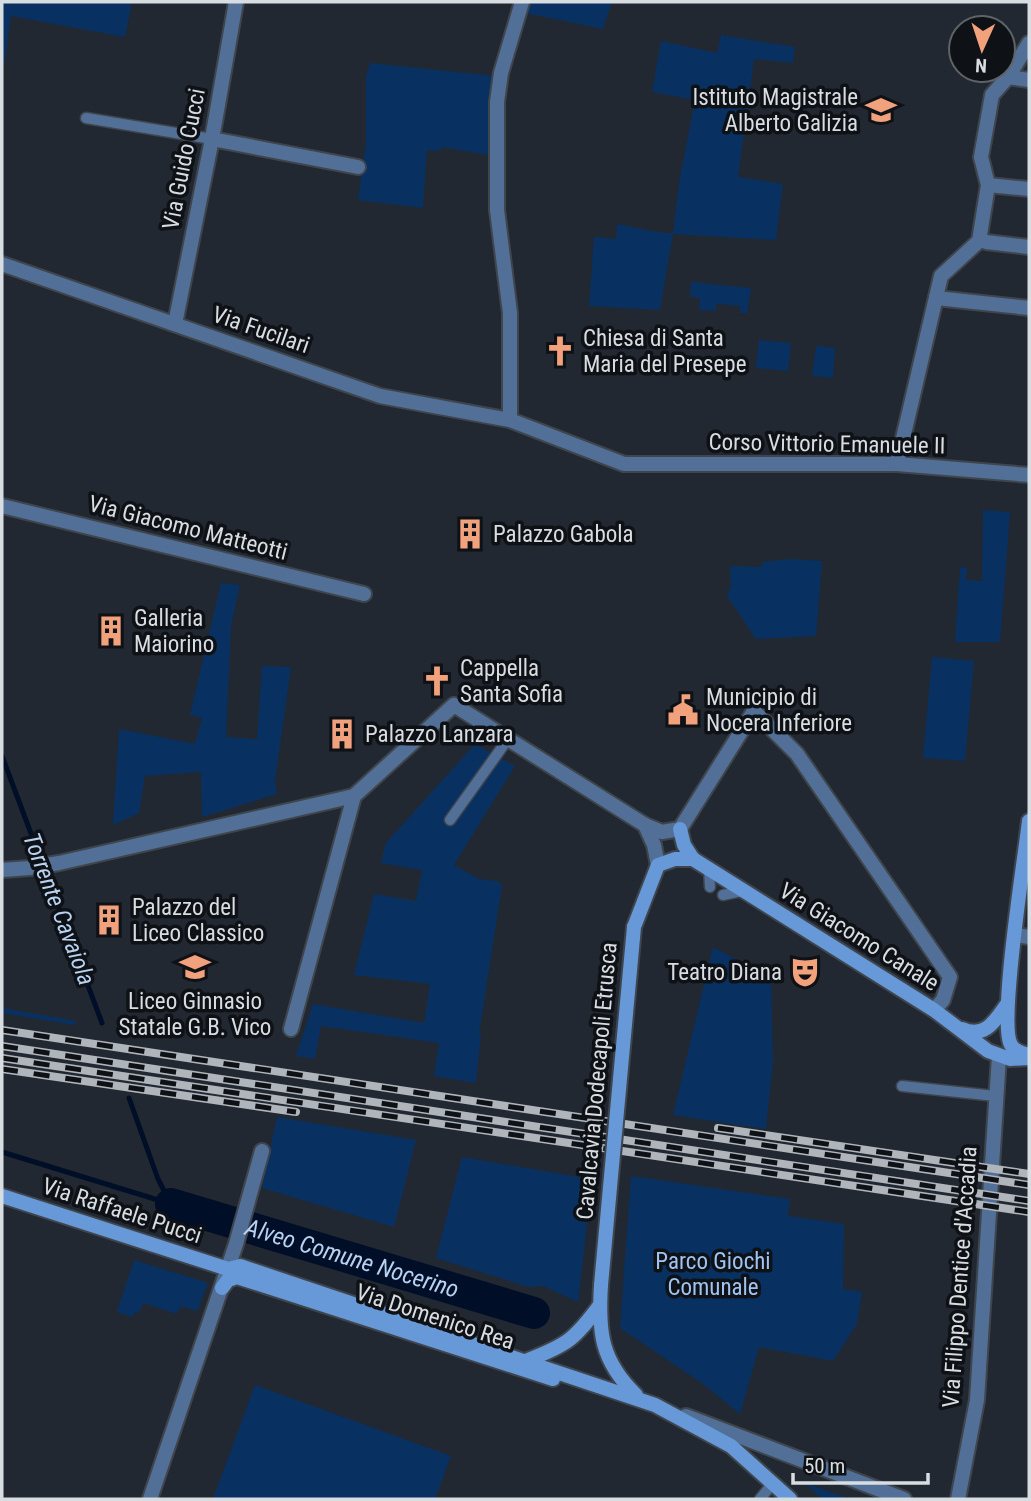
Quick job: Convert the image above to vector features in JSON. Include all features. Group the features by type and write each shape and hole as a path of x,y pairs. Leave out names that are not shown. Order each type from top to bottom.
{"street":[{"name":"Via Guido Cucci","path":"175,324 236,2"},
{"path":"510,420 510,313 497,209 497,102 501,73 522,2"},
{"path":"1017,62 1029,43"},
{"path":"897,464 941,276 979,242 988,185 981,157 992,95 1002,84"},
{"path":"212,139 358,167"},
{"path":"988,185 1029,189"},
{"path":"986,242 1029,247"},
{"name":"Via Fucilari","path":"2,264 380,396 510,420 624,464"},
{"path":"936,298 1029,308"},
{"name":"Corso Vittorio Emanuele II","path":"624,464 897,464 1029,475"},
{"name":"Via Giacomo Matteotti","path":"2,506 364,594"},
{"path":"2,870 29,869 59,863 354,796 454,705 645,825 662,832 680,829"},
{"path":"693,859 684,845 680,829 754,711 797,754 950,977 943,1000 934,1010"},
{"path":"291,1029 354,796"},
{"path":"1029,821 1022,936 1007,1004 1009,1041 1016,1051 1029,1056"},
{"path":"645,825 654,845 658,866 675,859 693,859"},
{"name":"Via Giacomo Canale","path":"693,859 934,1010 999,1056"},
{"name":"Cavalcavia Dodecapoli Etrusca","path":"640,1398 618,1378 606,1355 600,1333 600,1305 634,927 658,866"},
{"path":"958,1027 972,1034 984,1030 1007,1004"},
{"path":"999,1056 1010,1059 1029,1056"},
{"name":"Via Filippo Dentice d'Accadia","path":"958,1499 977,1400 999,1056"},
{"path":"150,1499 222,1288 262,1151"},
{"name":"Via Raffaele Pucci","path":"2,1196 228,1269"},
{"name":"Via Domenico Rea","path":"228,1269 240,1266 640,1398 731,1446 787,1498"},
{"name":"Via Domenico Rea","path":"222,1288 228,1280 237,1277 583,1389 640,1398"},
{"path":"528,1360 568,1343 600,1305"},
{"path":"655,1405 904,1499"}],"lane":[{"path":"86,118 212,139"},
{"path":"450,820 508,739"},
{"path":"709,870 710,887"},
{"path":"723,895 742,891"},
{"path":"902,1086 995,1096"},
{"path":"760,1499 773,1483"}],"green space":[{"path":"2,2 132,2 125,37 11,16 2,81"},
{"path":"529,2 612,2 603,29 525,13"},
{"path":"721,35 795,47 793,63 754,59 738,177 783,184 776,240 673,234 660,310 589,306 594,237 616,239 617,224 673,233 679,183 695,100 652,92 661,41 717,53"},
{"path":"370,63 496,76 489,155 441,147 441,151 427,150 423,208 358,200 366,144 366,77"},
{"path":"691,282 751,288 747,313 740,313 740,306 717,304 715,311 699,310 700,298 690,297"},
{"path":"759,340 791,343 788,371 756,368"},
{"path":"816,346 835,348 833,378 812,376"},
{"path":"983,510 1010,512 1000,642 955,642 960,567 967,568 966,580 982,581"},
{"path":"790,559 822,561 816,636 756,639 727,596 731,585 730,566 762,567 762,562"},
{"path":"221,583 240,585 231,626 226,737 257,739 262,666 291,667 275,781 277,794 202,817 201,772 145,776 139,813 113,825 119,729 195,744 202,718 190,715"},
{"path":"932,657 974,661 965,761 923,758"},
{"path":"475,744 515,766 454,865 479,879 497,881 502,885 479,1034 476,1083 434,1076 439,1043 321,1026 315,1059 296,1056 313,1004 424,1023 430,984 354,975 374,894 416,901 422,870 381,863 386,843"},
{"path":"713,947 771,978 773,1061 766,1129 673,1115"},
{"path":"2,1008 76,1021 75,1025 2,1013"},
{"path":"277,1117 416,1140 394,1227 262,1188"},
{"path":"462,1157 585,1178 591,1190 578,1302 543,1286 529,1287 436,1258"},
{"name":"Parco Giochi Comunale","path":"631,1176 790,1199 788,1216 844,1224 843,1289 862,1292 857,1324 833,1361 759,1347 740,1414 703,1384 620,1328"},
{"path":"134,1260 208,1283 197,1311 180,1306 177,1314 143,1303 139,1313 135,1312 133,1317 117,1312"},
{"path":"255,1385 451,1456 435,1499 213,1499"},
{"path":"805,1483 850,1499 822,1499"}],"waterway":[{"name":"Torrente Cavaiola","path":"2,756 102,1023"},
{"name":"Torrente Cavaiola","path":"129,1098 158,1179 171,1204"},
{"path":"2,1152 171,1204"},
{"name":"Alveo Comune Nocerino","path":"171,1204 534,1313"}],"railway":[{"path":"2,1030 1029,1185"},
{"path":"2,1046 1029,1201"},
{"path":"2,1058 1029,1212"},
{"path":"2,1069 296,1112"},
{"path":"718,1128 1029,1174"}],"place":[{"name":"Istituto Magistrale Alberto Galizia","path":"881,110"},
{"name":"Chiesa di Santa Maria del Presepe","path":"560,351"},
{"name":"Palazzo Gabola","path":"470,534"},
{"name":"Galleria Maiorino","path":"111,631"},
{"name":"Cappella Santa Sofia","path":"437,681"},
{"name":"Municipio di Nocera Inferiore","path":"683,710"},
{"name":"Palazzo Lanzara","path":"342,734"},
{"name":"Palazzo del Liceo Classico","path":"109,920"},
{"name":"Liceo Ginnasio Statale G.B. Vico","path":"195,967"},
{"name":"Teatro Diana","path":"805,972"}]}
